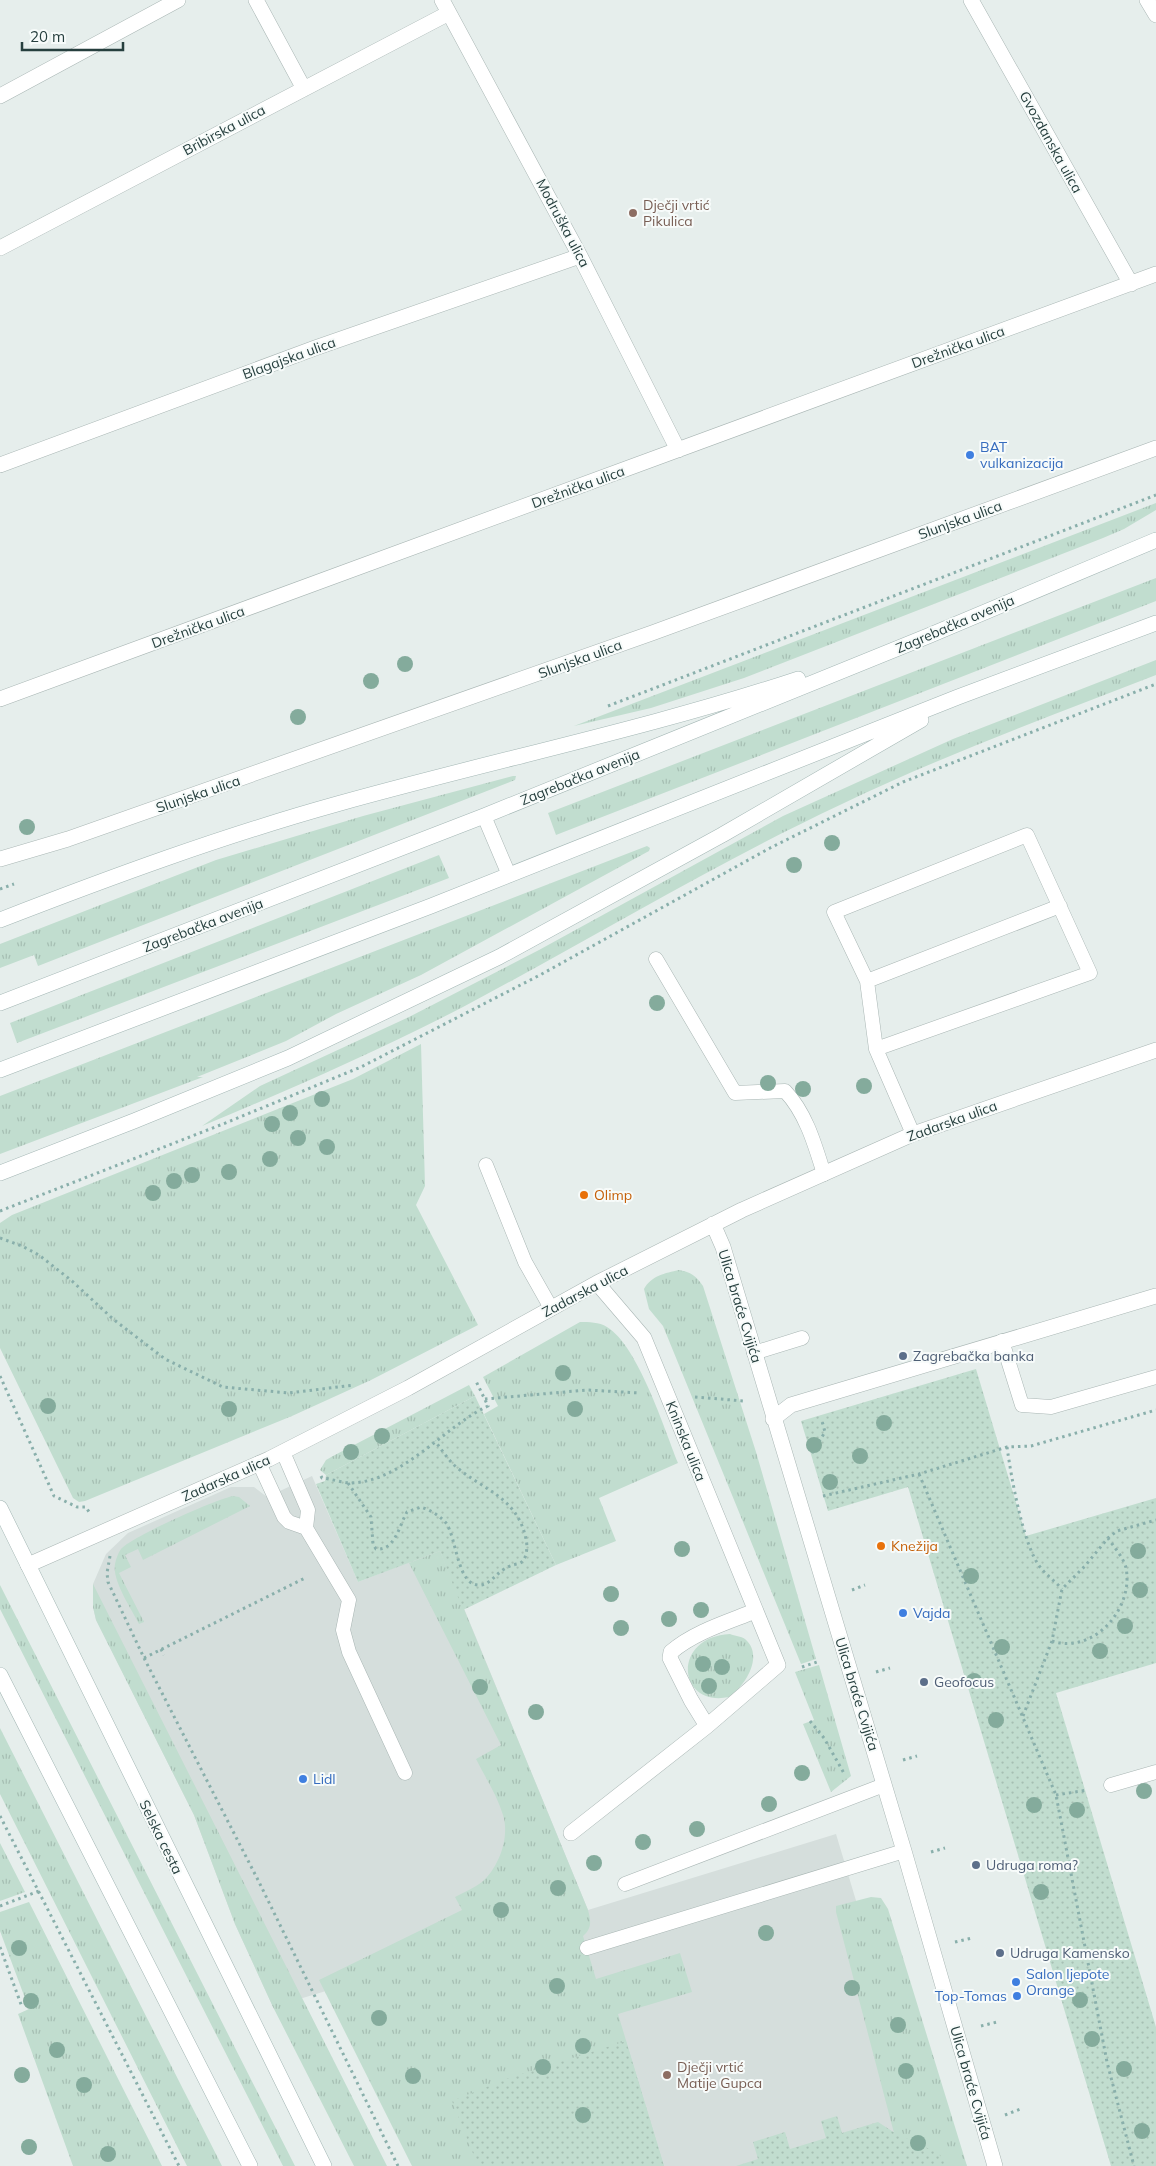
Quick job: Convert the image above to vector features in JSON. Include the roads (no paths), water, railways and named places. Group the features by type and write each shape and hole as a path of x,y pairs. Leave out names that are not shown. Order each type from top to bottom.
{"street":[{"path":"0,96 178,0"},
{"path":"256,0 304,89"},
{"name":"Gvozdanska ulica","path":"971,0 1130,284"},
{"path":"1147,0 1156,15"},
{"name":"Bribirska ulica","path":"0,248 304,89 445,6"},
{"name":"Modruška ulica","path":"445,6 580,256 678,450"},
{"name":"Blagajska ulica","path":"0,465 315,348 580,256"},
{"name":"Drežnička ulica","path":"0,699 1156,274"},
{"name":"Slunjska ulica","path":"7,857 68,840 596,653 1156,448"},
{"name":"Zagrebačka avenija","path":"2,1003 484,816 928,636 1156,540"},
{"path":"0,1070 509,875 958,697 1156,623"},
{"path":"0,920 227,836 445,775 649,723 782,684 928,636"},
{"path":"0,1173 288,1058 499,957 722,835 958,697"},
{"name":"Zadarska ulica","path":"28,1565 283,1452 408,1388 551,1308 713,1224 913,1134 1156,1050"},
{"name":"Ulica braće Cvijića","path":"713,1224 723,1247 904,1851 995,2166"},
{"name":"Kninska ulica","path":"571,1833 707,1726 778,1665 644,1338 598,1284"},
{"path":"774,1420 791,1405 1156,1296"},
{"name":"Selska cesta","path":"0,1508 324,2166"},
{"path":"707,1726 691,1700 670,1658 671,1652 678,1646 702,1634 756,1611"},
{"path":"0,1675 250,2166"}],"lane":[{"path":"484,816 509,875"},
{"path":"876,1049 1090,972 1027,835 834,912 867,981 876,1049 913,1134"},
{"path":"867,981 1060,906"},
{"path":"656,959 735,1093 785,1091 796,1103 814,1143 824,1174"},
{"path":"486,1165 525,1262 551,1308"},
{"path":"754,1353 802,1338"},
{"path":"1002,1341 1022,1404 1051,1408 1156,1377"},
{"path":"283,1452 308,1510 306,1528 349,1600 343,1630 349,1652 405,1773"},
{"path":"259,1463 284,1517 289,1522 306,1528"},
{"path":"1110,1785 1156,1772"},
{"path":"625,1884 856,1794 884,1785"},
{"path":"587,1948 904,1851"}],"place":[{"name":"Dječji vrtić Pikulica","path":"633,213"},
{"name":"BAT vulkanizacija","path":"970,455"},
{"name":"Olimp","path":"584,1195"},
{"name":"Zagrebačka banka","path":"903,1356"},
{"name":"Knežija","path":"881,1546"},
{"name":"Vajda","path":"903,1613"},
{"name":"Geofocus","path":"924,1682"},
{"name":"Lidl","path":"303,1779"},
{"name":"Udruga roma?","path":"976,1865"},
{"name":"Udruga Kamensko","path":"1000,1953"},
{"name":"Salon ljepote Orange","path":"1016,1982"},
{"name":"Top-Tomas","path":"1017,1996"},
{"name":"Dječji vrtić Matije Gupca","path":"667,2075"}]}
